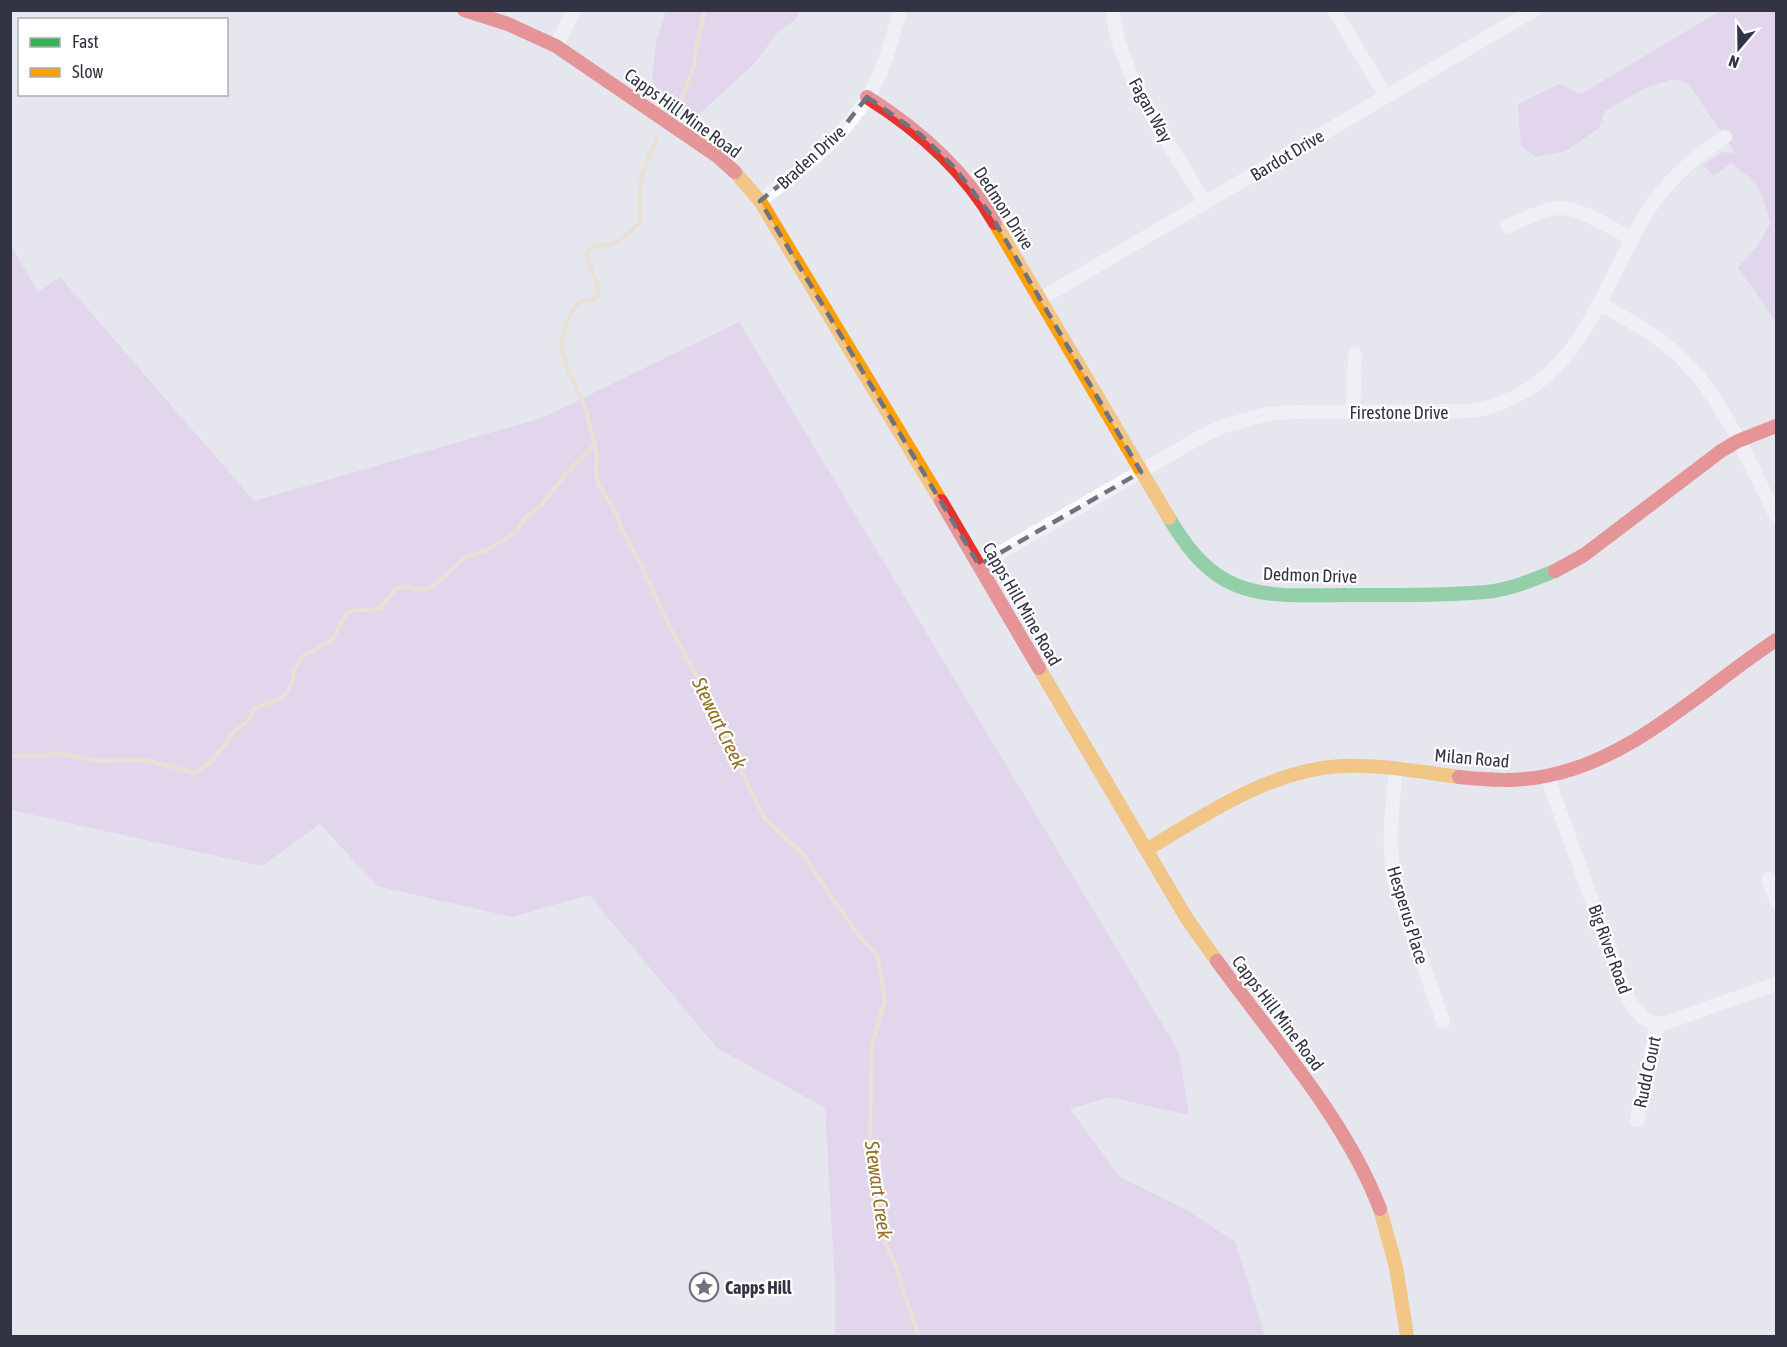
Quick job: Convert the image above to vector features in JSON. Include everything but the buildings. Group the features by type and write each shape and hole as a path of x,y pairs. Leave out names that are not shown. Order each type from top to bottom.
{"street":[{"name":"Capps Hill Mine Road","path":"464,10 508,24 556,46 717,156 738,175 760,201 979,565 1146,850 1207,948 1308,1082 1353,1154 1383,1215 1407,1336"},
{"path":"556,46 574,10"},
{"name":"Braden Drive","path":"760,201 832,142 867,97 877,81 888,54 900,10"},
{"name":"Fagan Way","path":"1112,10 1120,47 1134,80 1205,203"},
{"path":"1334,10 1386,96"},
{"name":"Bardot Drive","path":"1040,299 1534,10"},
{"name":"Dedmon Drive","path":"867,97 921,135 953,166 991,216 1140,472 1182,539 1201,564 1241,588 1275,594 1450,594 1511,588 1562,568 1584,555 1721,451 1738,441 1776,426"},
{"name":"Firestone Drive","path":"979,565 1221,427 1247,418 1291,412 1456,412 1488,408 1539,383 1574,347 1650,208 1677,174 1697,156 1725,137"},
{"path":"1508,226 1558,208 1582,214 1632,239"},
{"path":"1599,303 1647,330 1678,355 1698,376 1713,396 1776,516"},
{"path":"1353,412 1355,354"},
{"name":"Milan Road","path":"1146,850 1234,798 1270,781 1326,767 1372,766 1488,780 1524,780 1591,763 1622,749 1720,677 1776,640"},
{"name":"Hesperus Place","path":"1396,769 1390,821 1391,864 1395,884 1443,1021"},
{"name":"Big River Road","path":"1547,776 1627,996 1642,1017 1658,1024"},
{"path":"1769,879 1776,901"},
{"path":"1658,1024 1675,1021 1776,984"},
{"name":"Rudd Court","path":"1637,1120 1658,1024"}],"highlighted area":[{"path":"867,97 921,135 953,166 991,215 1141,472 979,565 760,201 832,142"}],"shaded area":[{"path":"666,10 800,11 795,20 778,32 754,64 697,116 685,114 659,95 652,76 656,43"},
{"path":"1720,11 1776,11 1776,322 1738,267 1758,245 1770,224 1762,195 1753,181 1731,163 1714,176 1703,165 1723,152 1735,153 1688,83 1673,79 1647,87 1605,111 1599,128 1566,151 1536,157 1521,146 1518,104 1559,84 1581,94"},
{"path":"10,244 38,292 60,277 254,501 542,418 739,322 1179,1052 1189,1115 1110,1097 1070,1109 1120,1177 1187,1210 1235,1242 1265,1336 835,1336 835,1284 825,1108 717,1048 589,895 512,917 377,886 320,824 262,866 11,810"}],"waterway":[{"name":"Stewart Creek","path":"679,105 694,67 705,10"},
{"name":"Stewart Creek","path":"657,139 642,178 639,192 641,214 638,223 619,240 587,251 598,295 593,300 581,301 573,310 566,324 561,347 566,365 585,407 597,453 596,474 599,485 617,515 622,530 669,625 730,739 737,762 765,819 805,856 860,937 877,955 885,999 872,1045 870,1141 879,1186 878,1213 885,1242 898,1271 919,1336"},
{"path":"10,756 42,756 56,753 100,761 145,760 195,773 211,762 235,731 247,722 254,709 283,697 293,680 293,672 303,656 332,640 346,614 355,610 381,608 395,589 406,586 418,590 434,586 465,557 485,551 515,533 526,517 540,507 564,476 595,444"}],"traffic: fast":[{"path":"1169,518 1194,554 1209,569 1241,587 1272,594 1419,595 1485,592 1512,587 1555,571"}],"traffic: slow":[{"path":"735,172 760,201 941,501"},
{"path":"995,223 1169,518"},
{"path":"1039,668 1187,919 1217,961"},
{"path":"1146,850 1239,796 1289,776 1315,769 1371,766 1459,777"},
{"path":"1380,1209 1396,1267 1407,1336"}],"traffic: jam":[{"path":"464,10 508,24 556,46 717,156 735,172"},
{"path":"867,97 886,109 939,152 970,186 995,223"},
{"path":"1555,571 1584,555 1721,451 1738,441 1776,426"},
{"path":"941,501 1039,668"},
{"path":"1459,777 1502,780 1535,778 1578,767 1609,754 1667,720 1776,640"},
{"path":"1217,961 1307,1080 1348,1144 1366,1176 1380,1209"}],"place":[{"name":"Capps Hill","path":"704,1287"}]}
